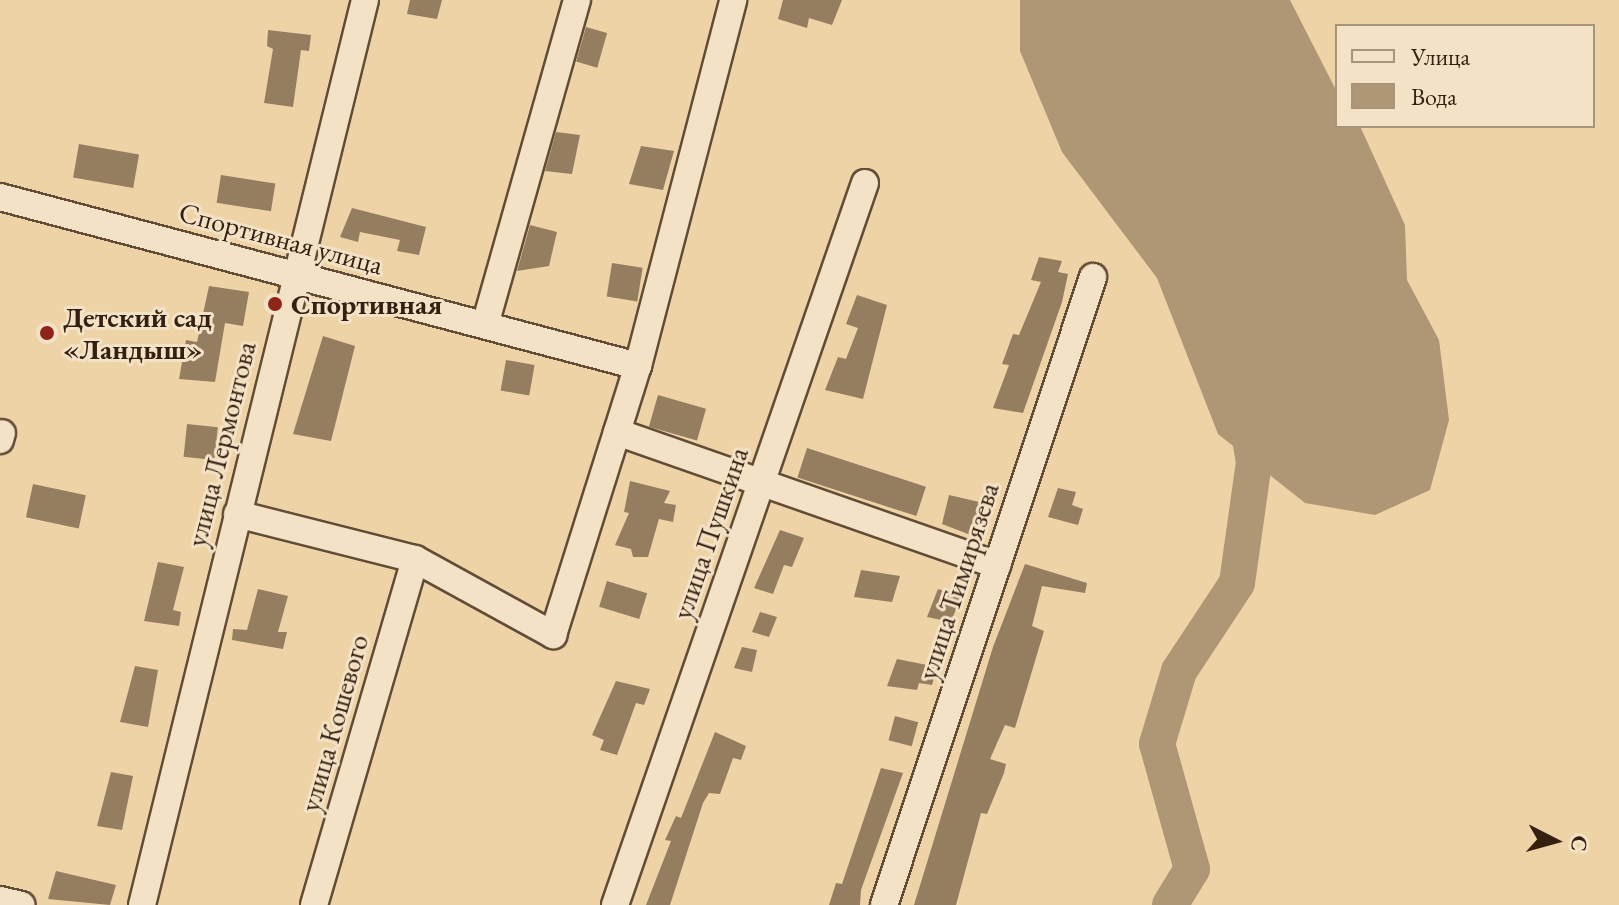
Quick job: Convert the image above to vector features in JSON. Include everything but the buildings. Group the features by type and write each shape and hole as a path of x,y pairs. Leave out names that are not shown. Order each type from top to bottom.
{"street":[{"name":"улица Лермонтова","path":"142,905 365,0"},
{"path":"485,325 577,0"},
{"path":"237,514 347,538 415,559 553,635 638,366 733,0"},
{"name":"улица Пушкина","path":"615,905 865,183"},
{"name":"Спортивная улица","path":"0,197 638,366"},
{"name":"улица Тимирязева","path":"884,905 1093,277"},
{"path":"617,432 997,565"},
{"name":"улица Кошевого","path":"314,905 415,559"},
{"path":"0,900 21,905"}],"water":[{"path":"1020,0 1290,0 1335,88 1335,128 1361,128 1405,225 1407,280 1439,340 1449,420 1430,490 1375,515 1305,503 1218,434 1157,278 1062,152 1020,51"}],"waterway":[{"path":"1170,905 1192,869 1157,744 1179,671 1237,583 1254,462 1246,416"}],"place":[{"name":"Спортивная","path":"275,304"},
{"name":"Детский сад «Ландыш»","path":"47,333"}]}
